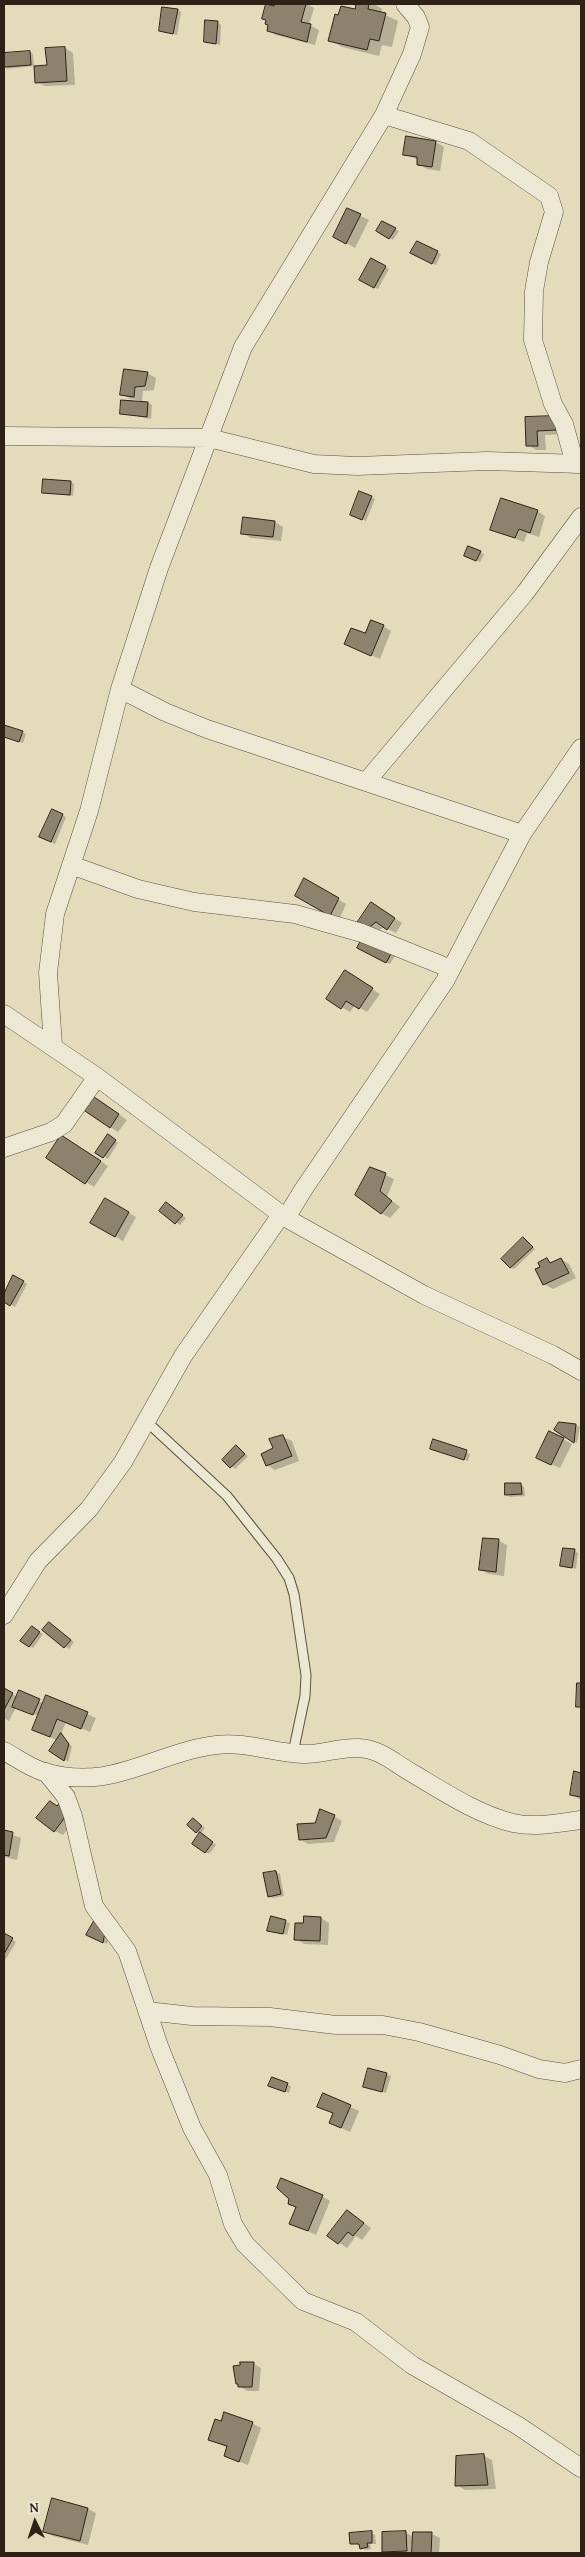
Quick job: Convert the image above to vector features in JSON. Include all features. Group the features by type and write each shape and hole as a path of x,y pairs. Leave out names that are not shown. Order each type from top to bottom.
{"street":[{"path":"52,1045 48,973 55,914 89,811 120,689 159,568 243,347 384,114 412,54 420,27 416,17 405,4"},
{"path":"4,436 209,438 314,464 357,466 487,461 578,464 564,424 553,404 533,340 534,291 539,262 554,212 549,196 469,141 384,114"},
{"path":"366,782 518,601 581,517"},
{"path":"120,689 165,712 207,729 522,834"},
{"path":"4,1615 38,1561 89,1509 123,1462 183,1356 284,1217 451,969 522,834 581,748"},
{"path":"71,865 138,889 194,902 295,914 362,933 451,969"},
{"path":"4,1014 97,1077 284,1217 416,1291 553,1355 581,1371"},
{"path":"4,1148 51,1132 64,1124 97,1077"},
{"path":"4,1751 46,1772 85,1779 110,1776 198,1747 230,1743 304,1754 345,1747 362,1748 389,1756 407,1770 461,1802 514,1823 534,1825 581,1820"},
{"path":"46,1772 66,1797 74,1816 94,1906 128,1951 147,2011 192,2128 218,2175 233,2224 245,2244 303,2301 356,2322 412,2365 517,2425 581,2468"},
{"path":"147,2011 192,2016 270,2017 336,2024 383,2025 500,2055 539,2069 565,2074 581,2069"}],"lane":[{"path":"146,1421 227,1496 277,1558 289,1578 294,1594 306,1675 305,1696 293,1753"}],"building":[{"path":"266,4 274,6 275,4 306,4 301,22 311,24 307,42 267,31 268,25 265,24 266,20 262,19"},
{"path":"356,4 369,4 368,9 386,13 379,41 370,39 367,50 328,41 335,14 338,15 341,6 355,9"},
{"path":"162,7 178,9 173,34 159,31"},
{"path":"205,20 218,21 216,44 204,42"},
{"path":"65,47 67,81 35,83 34,66 47,65 45,48"},
{"path":"30,51 31,65 4,67 4,53"},
{"path":"406,136 436,141 432,167 417,165 417,157 403,155"},
{"path":"347,208 361,214 346,244 333,237"},
{"path":"382,221 396,228 389,239 376,231"},
{"path":"417,241 438,251 432,264 410,253"},
{"path":"371,258 386,266 374,288 359,280"},
{"path":"124,369 148,372 145,386 135,387 134,397 120,395"},
{"path":"121,400 148,402 147,417 120,414"},
{"path":"555,416 556,430 537,431 538,446 526,446 525,417"},
{"path":"43,479 71,481 70,495 42,493"},
{"path":"359,491 372,496 362,520 350,515"},
{"path":"501,498 538,510 530,533 519,529 515,538 490,530"},
{"path":"243,517 275,521 273,537 241,534"},
{"path":"468,546 481,551 476,561 464,556"},
{"path":"371,620 384,625 371,656 344,644 351,628 365,633"},
{"path":"4,725 23,731 19,742 4,737"},
{"path":"52,809 63,814 51,842 39,837"},
{"path":"304,878 339,898 330,916 295,896"},
{"path":"371,902 395,918 387,930 376,922 367,929 357,923"},
{"path":"363,937 392,952 386,963 357,948"},
{"path":"345,970 373,988 359,1009 346,1001 341,1009 326,999"},
{"path":"94,1097 119,1114 110,1128 85,1111"},
{"path":"108,1134 116,1140 103,1158 95,1153"},
{"path":"61,1135 101,1161 85,1184 46,1158"},
{"path":"370,1167 386,1173 380,1191 392,1201 381,1214 355,1195"},
{"path":"105,1198 129,1212 115,1237 90,1223"},
{"path":"166,1202 183,1215 175,1224 159,1211"},
{"path":"523,1237 533,1247 510,1268 501,1259"},
{"path":"547,1258 550,1263 561,1258 569,1273 543,1285 535,1269 540,1267 538,1263"},
{"path":"13,1275 24,1281 10,1306 4,1302 4,1294"},
{"path":"559,1422 576,1424 574,1443 554,1430"},
{"path":"549,1431 564,1438 551,1465 536,1458"},
{"path":"283,1435 292,1456 266,1466 261,1454 273,1448 269,1439"},
{"path":"433,1439 467,1450 464,1460 430,1449"},
{"path":"236,1445 245,1454 230,1468 222,1460"},
{"path":"505,1483 521,1483 522,1494 505,1495"},
{"path":"483,1538 499,1539 496,1572 479,1570"},
{"path":"563,1548 575,1549 572,1568 560,1566"},
{"path":"49,1622 71,1640 64,1648 42,1630"},
{"path":"32,1626 40,1632 29,1647 20,1641"},
{"path":"577,1683 581,1683 581,1707 576,1707"},
{"path":"4,1688 13,1693 4,1710"},
{"path":"19,1690 40,1699 33,1715 12,1707"},
{"path":"46,1695 88,1712 81,1729 57,1719 50,1737 32,1730"},
{"path":"61,1733 69,1744 64,1761 49,1751"},
{"path":"574,1771 581,1773 581,1797 570,1795"},
{"path":"50,1801 57,1806 61,1801 71,1809 54,1832 36,1818"},
{"path":"320,1809 335,1815 326,1838 299,1840 297,1824 315,1823"},
{"path":"193,1818 202,1826 196,1833 187,1825"},
{"path":"4,1830 13,1832 9,1856 4,1855"},
{"path":"200,1832 213,1842 205,1853 192,1844"},
{"path":"276,1871 281,1894 268,1897 263,1873"},
{"path":"271,1916 286,1920 283,1934 267,1931"},
{"path":"304,1916 321,1917 320,1941 294,1940 295,1923 303,1923"},
{"path":"94,1921 106,1926 103,1943 86,1935"},
{"path":"4,1933 13,1938 4,1954"},
{"path":"368,2068 387,2073 382,2092 363,2087"},
{"path":"272,2077 288,2083 285,2092 268,2086"},
{"path":"323,2093 351,2105 341,2128 329,2123 333,2113 317,2107"},
{"path":"281,2178 323,2195 308,2231 289,2224 296,2207 288,2204 289,2199 277,2188"},
{"path":"347,2210 364,2223 353,2236 348,2232 338,2244 327,2236"},
{"path":"240,2362 254,2362 252,2387 238,2387 238,2384 236,2384 233,2366 240,2365"},
{"path":"224,2412 253,2422 239,2462 224,2456 227,2446 208,2440 215,2419 221,2421"},
{"path":"484,2454 488,2485 455,2486 456,2456"},
{"path":"52,2498 88,2508 80,2541 43,2532"},
{"path":"372,2531 372,2543 367,2543 368,2547 360,2549 359,2544 350,2544 349,2533"},
{"path":"406,2531 407,2551 382,2552 382,2532"},
{"path":"413,2532 432,2532 431,2553 412,2553"}]}
